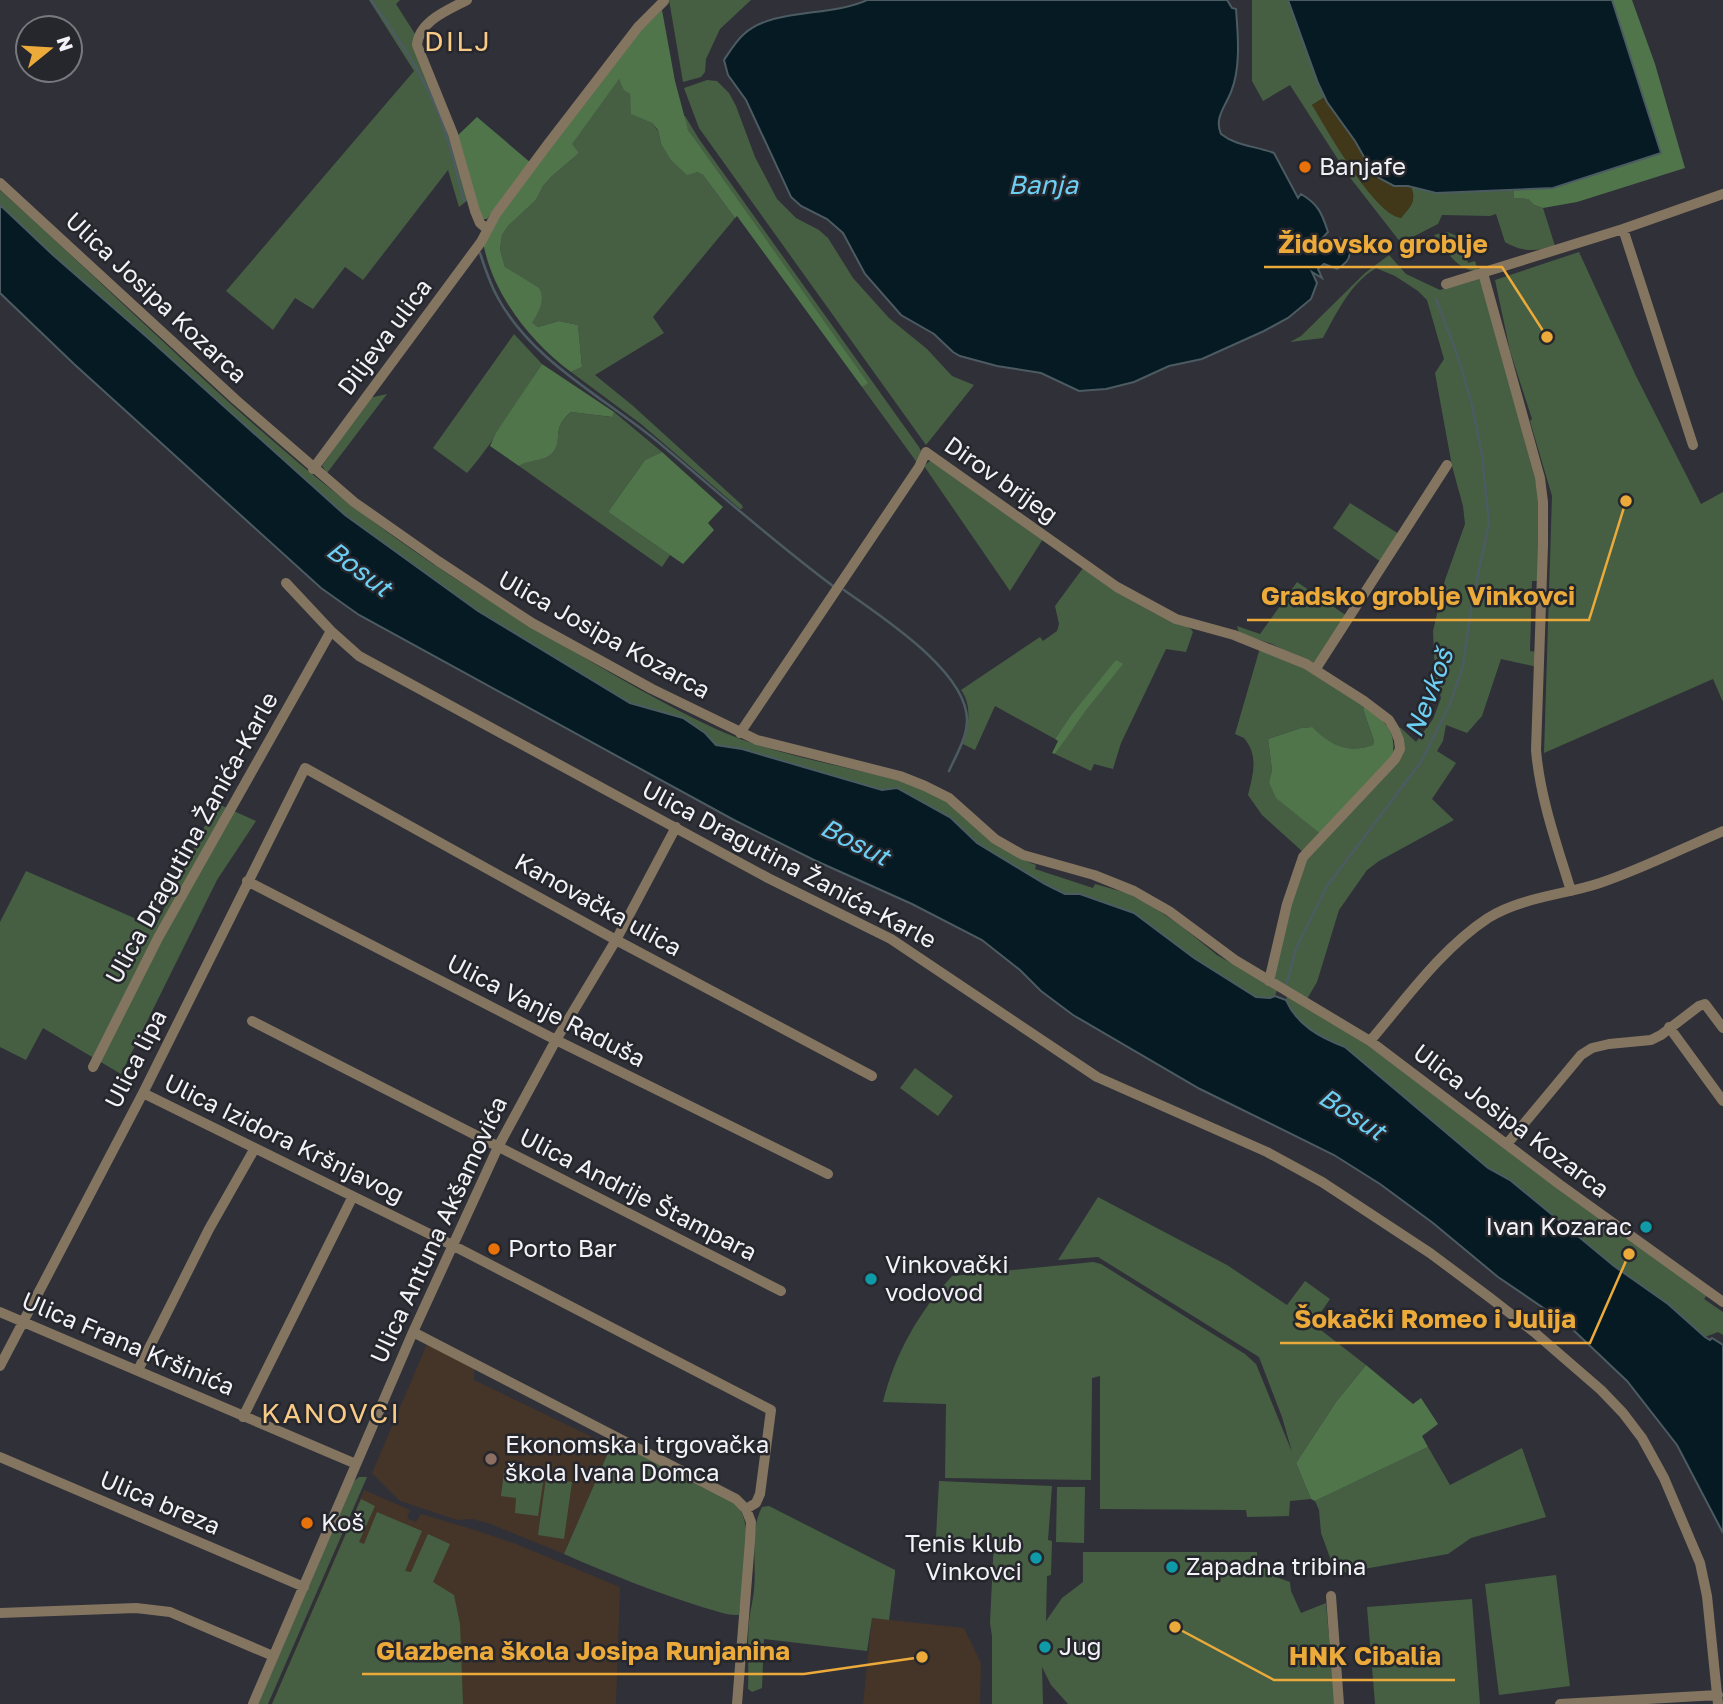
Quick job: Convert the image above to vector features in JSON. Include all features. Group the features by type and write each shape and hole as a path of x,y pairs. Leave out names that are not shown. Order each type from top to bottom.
{"street":[{"path":"467,0 426,25 420,32 417,46 453,134 475,211 480,223 487,229"},
{"name":"Diljeva ulica","path":"313,469 619,50 664,1"},
{"name":"Ulica Josipa Kozarca","path":"0,183 313,469 393,530 532,623 652,689 740,733 757,740 900,776 925,786 949,798 995,839 1023,855 1094,875 1134,891 1169,911 1218,949 1370,1041 1723,1302"},
{"path":"1446,284 1623,229 1723,194"},
{"path":"1623,229 1693,445"},
{"path":"1483,273 1540,478 1543,502 1536,750 1549,817 1571,891"},
{"name":"Dirov brijeg","path":"740,733 919,467 926,452 1117,587 1176,619 1265,646 1315,670 1389,720 1399,740 1400,749 1395,759 1308,850 1298,865 1273,983"},
{"path":"1315,670 1447,466"},
{"name":"Ulica Dragutina Žanića-Karle","path":"286,583 331,631 359,656 768,878 891,939 1097,1077 1267,1152 1322,1182 1430,1253 1534,1332 1601,1390 1623,1413 1642,1438 1664,1478 1700,1563 1707,1596 1718,1700"},
{"name":"Ulica Dragutina Žanića-Karle","path":"93,1067 158,938 331,631"},
{"name":"Ulica lipa","path":"0,1366 143,1093 305,768"},
{"name":"Kanovačka ulica","path":"305,768 616,940 872,1076"},
{"name":"Ulica Antuna Akšamovića","path":"253,1704 413,1332 498,1147 556,1040 616,940 676,828"},
{"path":"1370,1041 1426,973 1489,918 1523,903 1600,883 1723,831"},
{"name":"Ulica Vanje Raduša","path":"247,881 556,1040 828,1174"},
{"path":"1507,1144 1581,1055 1592,1048 1651,1040 1705,1004 1723,1028"},
{"name":"Ulica Andrije Štampara","path":"252,1021 781,1291"},
{"path":"1669,1027 1723,1101"},
{"name":"Ulica Izidora Kršnjavog","path":"143,1093 452,1245 771,1410 763,1480 751,1506"},
{"path":"138,1370 209,1229 255,1148"},
{"path":"243,1417 352,1198"},
{"name":"Ulica Frana Kršinića","path":"0,1312 356,1464"},
{"path":"413,1332 751,1506 751,1541 737,1704"},
{"name":"Ulica breza","path":"0,1457 304,1587"},
{"path":"1331,1596 1339,1704"},
{"path":"0,1613 136,1608 170,1612 273,1656"},
{"path":"1560,1704 1718,1700"}],"shaded area":[{"name":"Ekonomska i trgovačka škola Ivana Domca","path":"427,1344 474,1368 474,1380 611,1446 564,1554 488,1523 472,1519 457,1520 400,1501 372,1473"},
{"path":"364,1490 410,1510 407,1518 416,1522 421,1514 475,1530 620,1587 616,1704 272,1704"},
{"path":"872,1618 964,1628 981,1663 980,1704 863,1704"}],"green space":[{"path":"369,0 400,0 396,4 415,34 469,199 459,207 448,170 363,280 345,267 313,309 295,298 273,330 226,291 414,71"},
{"path":"669,0 751,0 720,29 701,77 683,82"},
{"path":"1252,0 1288,0 1325,97 1312,105 1401,218 1413,200 1411,187 1436,193 1514,189 1514,198 1528,199 1543,208 1555,246 1530,250 1505,242 1496,214 1442,215 1438,224 1401,243 1348,175 1290,85 1263,101 1252,81"},
{"path":"1612,0 1632,0 1655,64 1685,168 1577,202 1543,208 1528,199 1514,198 1514,189 1553,188 1661,153"},
{"path":"662,10 675,81 688,130 868,383 862,387 737,216 735,218 703,175 697,172 687,175 670,159 661,144 658,130 652,123 631,114 630,94 624,90 619,79 572,144 579,153 551,177 536,200 508,226 502,235 500,249 505,267 539,288 541,302 532,323 538,327 559,321 578,325 582,367 571,372 556,360 528,331 504,298 488,261 483,242 487,234 625,46"},
{"path":"618,78 630,94 632,114 652,123 670,159 703,175 735,218 653,317 664,333 595,375 742,505 743,508 740,509 641,424 571,372 582,367 578,325 559,321 538,327 531,323 517,275 505,267 500,249 502,235 536,200 551,177 579,153 571,144"},
{"path":"707,80 717,81 729,93 755,157 777,199 796,218 828,238 853,278 889,318 927,349 952,376 974,385 926,445 699,128 684,88"},
{"path":"683,116 919,447 921,451 918,464 862,387 867,382 703,153 688,130"},
{"path":"477,117 531,163 487,219 482,219 456,137"},
{"path":"0,190 276,444 406,545 498,606 638,688 716,729 784,753 922,788 951,806 1004,848 1036,865 1035,869 1093,888 1095,884 1127,893 1150,905 1217,955 1277,990 1275,996 1270,999 1256,997 1194,958 1080,894 1065,894 1008,863 977,843 951,818 897,788 883,790 742,749 716,745 705,733 683,718 630,703 478,611 345,515 53,255 0,205"},
{"path":"1447,232 1460,237 1468,263 1475,261 1478,271 1458,264 1434,235"},
{"path":"1579,252 1636,376 1701,504 1723,492 1723,702 1713,679 1544,753 1552,496 1530,421 1532,419 1510,351 1495,280"},
{"path":"1389,255 1406,274 1440,290 1479,277 1482,279 1540,498 1538,581 1532,581 1530,651 1537,652 1537,667 1501,659 1482,716 1467,733 1446,725 1443,741 1437,751 1456,763 1432,799 1454,820 1367,870 1339,910 1317,982 1307,999 1273,978 1297,880 1307,856 1400,757 1398,728 1416,742 1433,719 1441,698 1435,676 1433,631 1445,580 1465,524 1435,373 1444,359 1427,300 1395,276 1376,268 1351,290 1323,338 1290,342 1301,336 1365,273"},
{"path":"514,334 542,364 497,434 467,473 433,448"},
{"path":"542,364 614,412 612,417 571,412 561,423 551,455 519,466 490,446"},
{"path":"387,394 327,473 322,466 369,398"},
{"path":"571,412 611,417 614,412 662,452 645,460 608,512 670,555 662,567 519,466 551,455 556,446 559,428"},
{"path":"662,452 723,507 708,523 714,530 683,564 608,512 645,460"},
{"path":"930,461 1043,539 1010,591 924,466"},
{"path":"1350,503 1399,534 1381,562 1333,528"},
{"path":"1083,568 1193,632 1186,652 1166,649 1121,743 1113,769 1094,764 1091,771 1055,754 1117,660 1071,715 1055,739 995,706 975,750 963,744 968,710 961,690 1040,637 1043,641 1057,631 1059,624 1055,606"},
{"path":"1297,582 1347,616 1314,666 1272,644 1239,633 1237,626 1260,634"},
{"path":"1260,648 1306,668 1365,706 1363,709 1374,741 1373,745 1364,748 1347,748 1325,739 1311,727 1268,739 1272,770 1269,782 1321,834 1303,852 1262,815 1248,795 1253,773 1252,752 1244,738 1235,734"},
{"path":"1116,660 1123,664 1055,754 1052,753 1058,741 1055,739 1071,715"},
{"path":"1365,706 1389,729 1393,743 1391,761 1321,834 1276,798 1269,782 1272,770 1268,739 1312,727 1340,746 1355,749 1373,745 1363,709"},
{"path":"216,803 256,821 217,880 121,1074 43,1028 26,1060 0,1047 0,922 26,871 155,927"},
{"path":"1287,996 1348,1031 1707,1295 1704,1299 1723,1312 1723,1335 1718,1332 1705,1337 1668,1304 1614,1266 1510,1180 1488,1168 1345,1047 1310,1029 1291,1009 1286,1000"},
{"path":"915,1068 953,1096 938,1116 900,1088"},
{"path":"1098,1197 1227,1265 1287,1305 1305,1281 1330,1299 1313,1324 1366,1365 1336,1402 1296,1463 1311,1499 1290,1501 1289,1516 1247,1517 1246,1510 1100,1509 1100,1376 1092,1378 1091,1480 945,1478 946,1404 883,1402 894,1367 909,1335 918,1319 952,1276 1093,1262 1101,1264 1245,1354 1256,1364 1292,1452 1259,1357 1098,1257 1058,1260"},
{"path":"1366,1365 1413,1404 1421,1398 1438,1424 1422,1436 1428,1447 1315,1501 1311,1499 1296,1463 1336,1402"},
{"path":"609,1438 737,1504 743,1515 747,1542 739,1615 730,1615 667,1595 564,1554 611,1446 606,1443"},
{"path":"1428,1447 1450,1485 1522,1448 1546,1517 1471,1538 1448,1554 1336,1574 1321,1533 1319,1510 1315,1501"},
{"path":"504,1471 544,1476 538,1516 515,1513 516,1498 501,1496"},
{"path":"359,1477 367,1477 268,1704 258,1704 354,1481"},
{"path":"546,1478 572,1482 564,1539 538,1535"},
{"path":"939,1481 1052,1486 1048,1540 1052,1541 1051,1575 1047,1576 1046,1621 1062,1598 1083,1582 1083,1552 1257,1552 1257,1563 1261,1563 1261,1568 1273,1568 1273,1576 1290,1582 1301,1613 1326,1603 1335,1704 1068,1704 1051,1685 1042,1667 1043,1704 992,1704 990,1623 994,1539 936,1538"},
{"path":"1057,1487 1085,1487 1084,1543 1056,1542"},
{"path":"361,1499 375,1506 359,1542 364,1544 377,1512 422,1531 405,1571 411,1572 428,1534 450,1544 433,1582 454,1595 460,1624 463,1704 272,1704"},
{"path":"769,1506 895,1570 895,1573 889,1620 872,1618 867,1651 764,1639 762,1688 752,1692 748,1689 748,1639 755,1580 755,1537 762,1507"},
{"path":"1556,1575 1570,1686 1499,1695 1485,1584"},
{"path":"1472,1599 1480,1704 1375,1704 1367,1607"}],"sand":[{"path":"1325,97 1379,178 1394,186 1411,187 1413,200 1401,218 1390,213 1378,202 1339,150 1312,105"}],"water":[{"name":"Banja","path":"867,0 1227,0 1232,8 1236,9 1238,51 1234,83 1221,113 1221,134 1239,143 1274,153 1298,198 1301,194 1312,201 1324,219 1328,232 1313,248 1317,251 1326,241 1339,238 1349,250 1349,258 1337,269 1324,264 1318,269 1322,278 1312,272 1317,283 1311,299 1288,318 1202,359 1169,366 1134,382 1106,389 1079,391 1041,373 997,366 960,356 934,334 901,315 865,274 843,233 827,219 801,206 791,197 746,100 728,75 724,60 741,37 770,20 837,9"},
{"path":"1288,0 1612,0 1661,153 1553,188 1436,193 1408,186 1394,186 1379,178 1327,102"},
{"name":"Bosut","path":"0,205 345,515 478,611 630,703 683,718 705,733 716,745 742,749 882,790 897,788 951,818 977,843 1045,884 1065,894 1080,894 1134,913 1194,958 1256,997 1275,996 1286,1000 1296,1016 1310,1029 1345,1047 1488,1168 1510,1180 1614,1266 1668,1304 1705,1337 1723,1345 1723,1533 1677,1445 1627,1381 1567,1324 1498,1277 1433,1223 1380,1184 1334,1155 1200,1089 1073,1015 982,940 734,820 359,615 321,588 74,364 0,293"}],"waterway":[{"path":"371,0 414,65 436,107 464,201"},
{"path":"480,253 490,282 513,321 551,361 643,430 833,586"},
{"name":"Nevkoš","path":"1286,986 1296,949 1327,886 1421,762 1450,704 1463,666 1472,603 1489,523 1482,455 1472,405 1458,357 1436,299"},
{"path":"844,590 919,646 953,683 963,701 967,727 949,771"}],"place":[{"name":"Banjafe","path":"1305,167"},
{"name":"Židovsko groblje","path":"1547,337"},
{"name":"Gradsko groblje Vinkovci","path":"1626,501"},
{"name":"Ivan Kozarac","path":"1646,1227"},
{"name":"Porto Bar","path":"494,1249"},
{"name":"Šokački Romeo i Julija","path":"1629,1254"},
{"name":"Vinkovački vodovod","path":"871,1279"},
{"name":"Ekonomska i trgovačka škola Ivana Domca","path":"491,1459"},
{"name":"Koš","path":"307,1523"},
{"name":"Tenis klub Vinkovci","path":"1036,1558"},
{"name":"Zapadna tribina","path":"1172,1567"},
{"name":"HNK Cibalia","path":"1175,1627"},
{"name":"Jug","path":"1045,1647"},
{"name":"Glazbena škola Josipa Runjanina","path":"922,1657"}],"district":[{"name":"DILJ","path":"458,41"},
{"name":"KANOVCI","path":"331,1413"}]}
